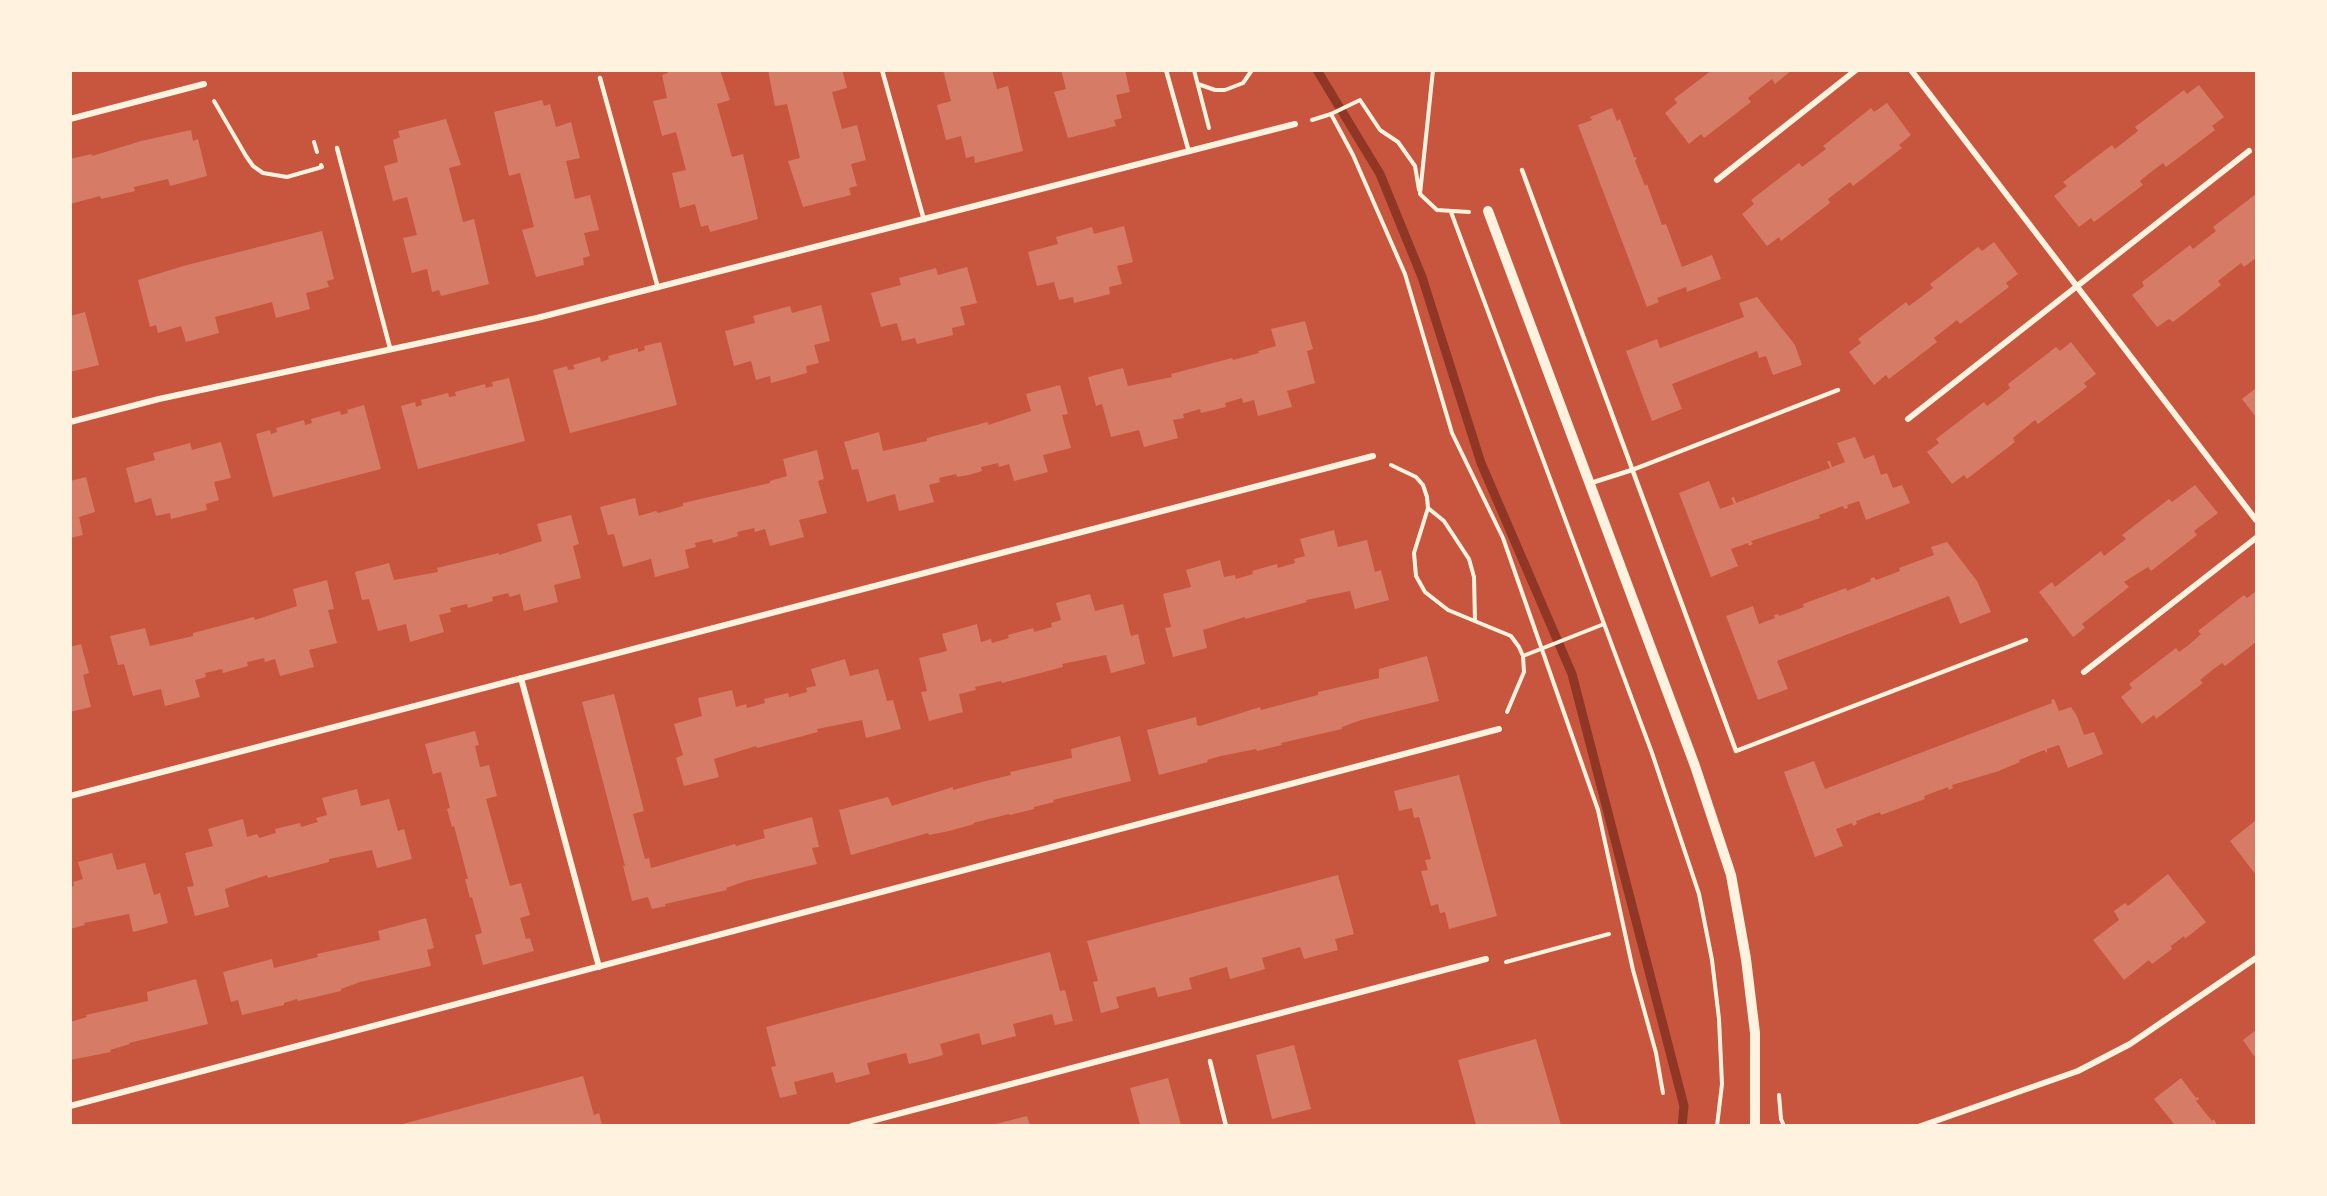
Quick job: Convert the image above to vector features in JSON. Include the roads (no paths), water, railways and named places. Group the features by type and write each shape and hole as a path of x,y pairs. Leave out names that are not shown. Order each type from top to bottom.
{"street":[{"path":"1717,180 1856,70"},
{"path":"1911,70 2256,520"},
{"path":"70,119 204,84"},
{"path":"70,422 159,399 537,318 1295,124"},
{"path":"1908,419 2249,151"},
{"path":"1488,211 1695,766 1731,875 1746,959 1755,1033 1755,1125"},
{"path":"70,796 1373,456"},
{"path":"2084,672 2256,538"},
{"path":"521,678 599,967"},
{"path":"70,1106 1499,729"},
{"path":"1921,1125 2078,1071 2130,1044 2256,958"},
{"path":"852,1125 1486,959"}],"lane":[{"path":"882,70 924,220"},
{"path":"1166,70 1189,152"},
{"path":"600,78 658,288"},
{"path":"337,148 390,348"},
{"path":"1522,170 1736,751 2026,640"},
{"path":"1589,483 1632,470 1838,390"},
{"path":"1210,1061 1226,1125"}],"waterway":[{"path":"1317,70 1380,174 1422,277 1481,463 1572,674 1684,1106 1682,1126"}]}
